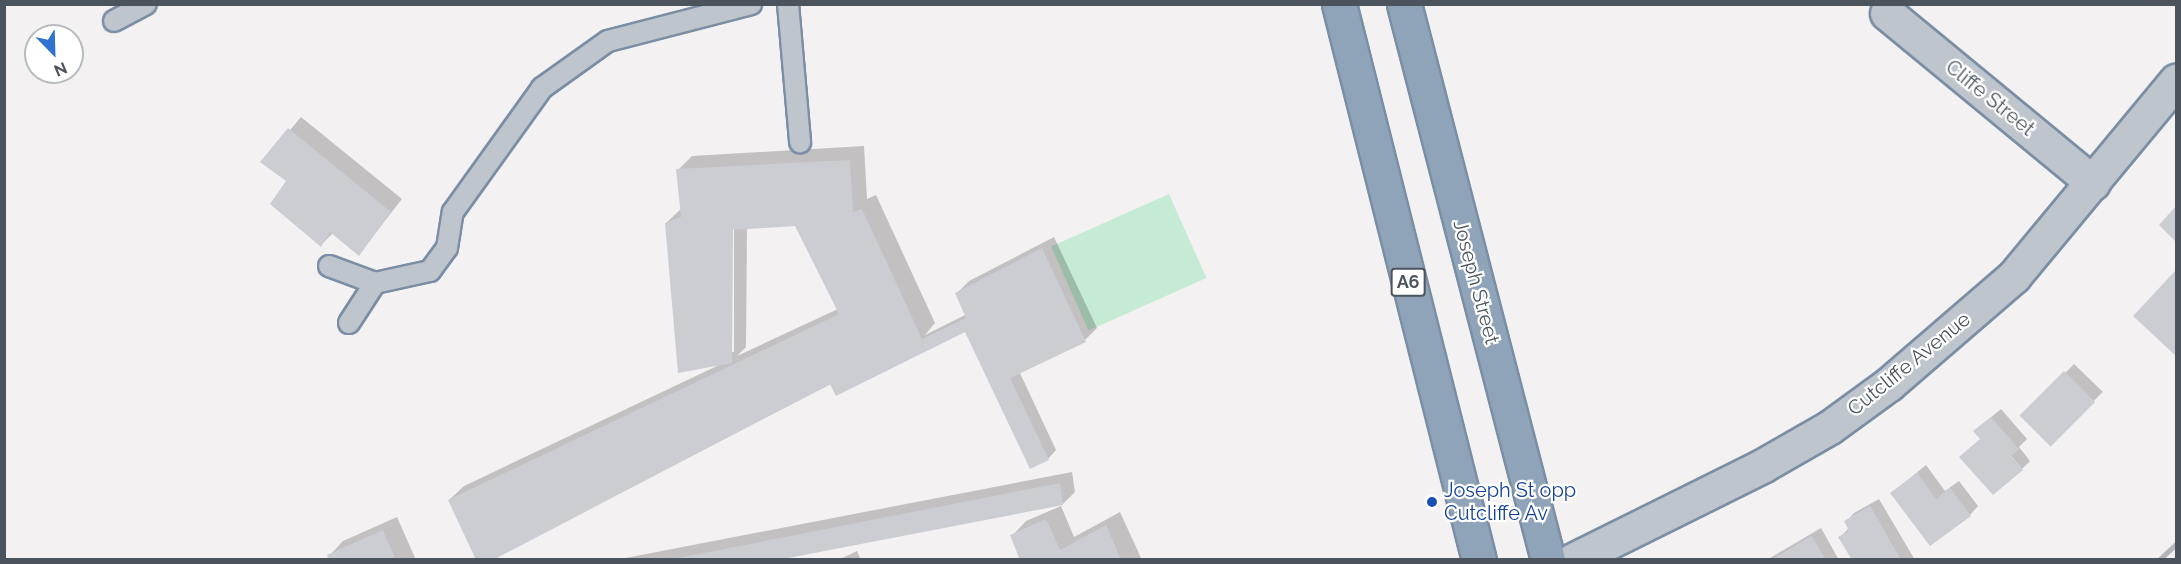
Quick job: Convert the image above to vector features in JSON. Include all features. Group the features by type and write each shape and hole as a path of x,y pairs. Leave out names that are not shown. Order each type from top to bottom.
{"highway":[{"name":"A6","path":"1339,4 1479,560"},
{"name":"Joseph Street","path":"1404,4 1548,560"}],"street":[{"name":"Cliffe Street","path":"1887,13 2093,183"},
{"name":"Cutcliffe Avenue","path":"1573,560 1762,466 1830,427 1889,384 2014,276 2176,81"}],"lane":[{"path":"114,21 146,4"},
{"path":"329,266 375,283 430,271 447,248 453,212 542,88 608,41 750,4"},
{"path":"788,4 800,142"},
{"path":"349,322 375,283"}],"green space":[{"path":"1169,194 1206,278 1089,331 1051,246"}],"building":[{"path":"288,128 391,212 359,256 330,232 321,247 270,204 286,181 260,162"},
{"path":"850,160 853,212 862,209 922,339 966,318 955,293 1042,248 1086,342 1010,378 1049,460 1030,469 965,332 836,396 830,384 493,560 476,560 448,500 839,314 795,226 733,230 732,363 678,373 665,223 681,217 676,169"},
{"path":"2176,206 2176,242 2159,225"},
{"path":"2176,272 2176,356 2133,316"},
{"path":"2064,371 2095,402 2051,447 2019,416"},
{"path":"1991,417 2019,449 2011,456 2023,470 1993,495 1959,457 1980,439 1973,431"},
{"path":"1917,473 1936,499 1950,488 1971,516 1930,546 1890,493"},
{"path":"1060,483 1063,505 778,560 668,560"},
{"path":"1870,506 1901,560 1852,560 1838,537 1849,531 1844,521"},
{"path":"1046,519 1060,550 1106,525 1121,560 1020,560 1010,535"},
{"path":"383,530 396,560 329,560 327,555"},
{"path":"1812,536 1826,560 1771,560"}],"railway":[{"path":"2159,560 2176,544"}],"place":[{"name":"Joseph St opp Cutcliffe Av","path":"1432,502"}]}
